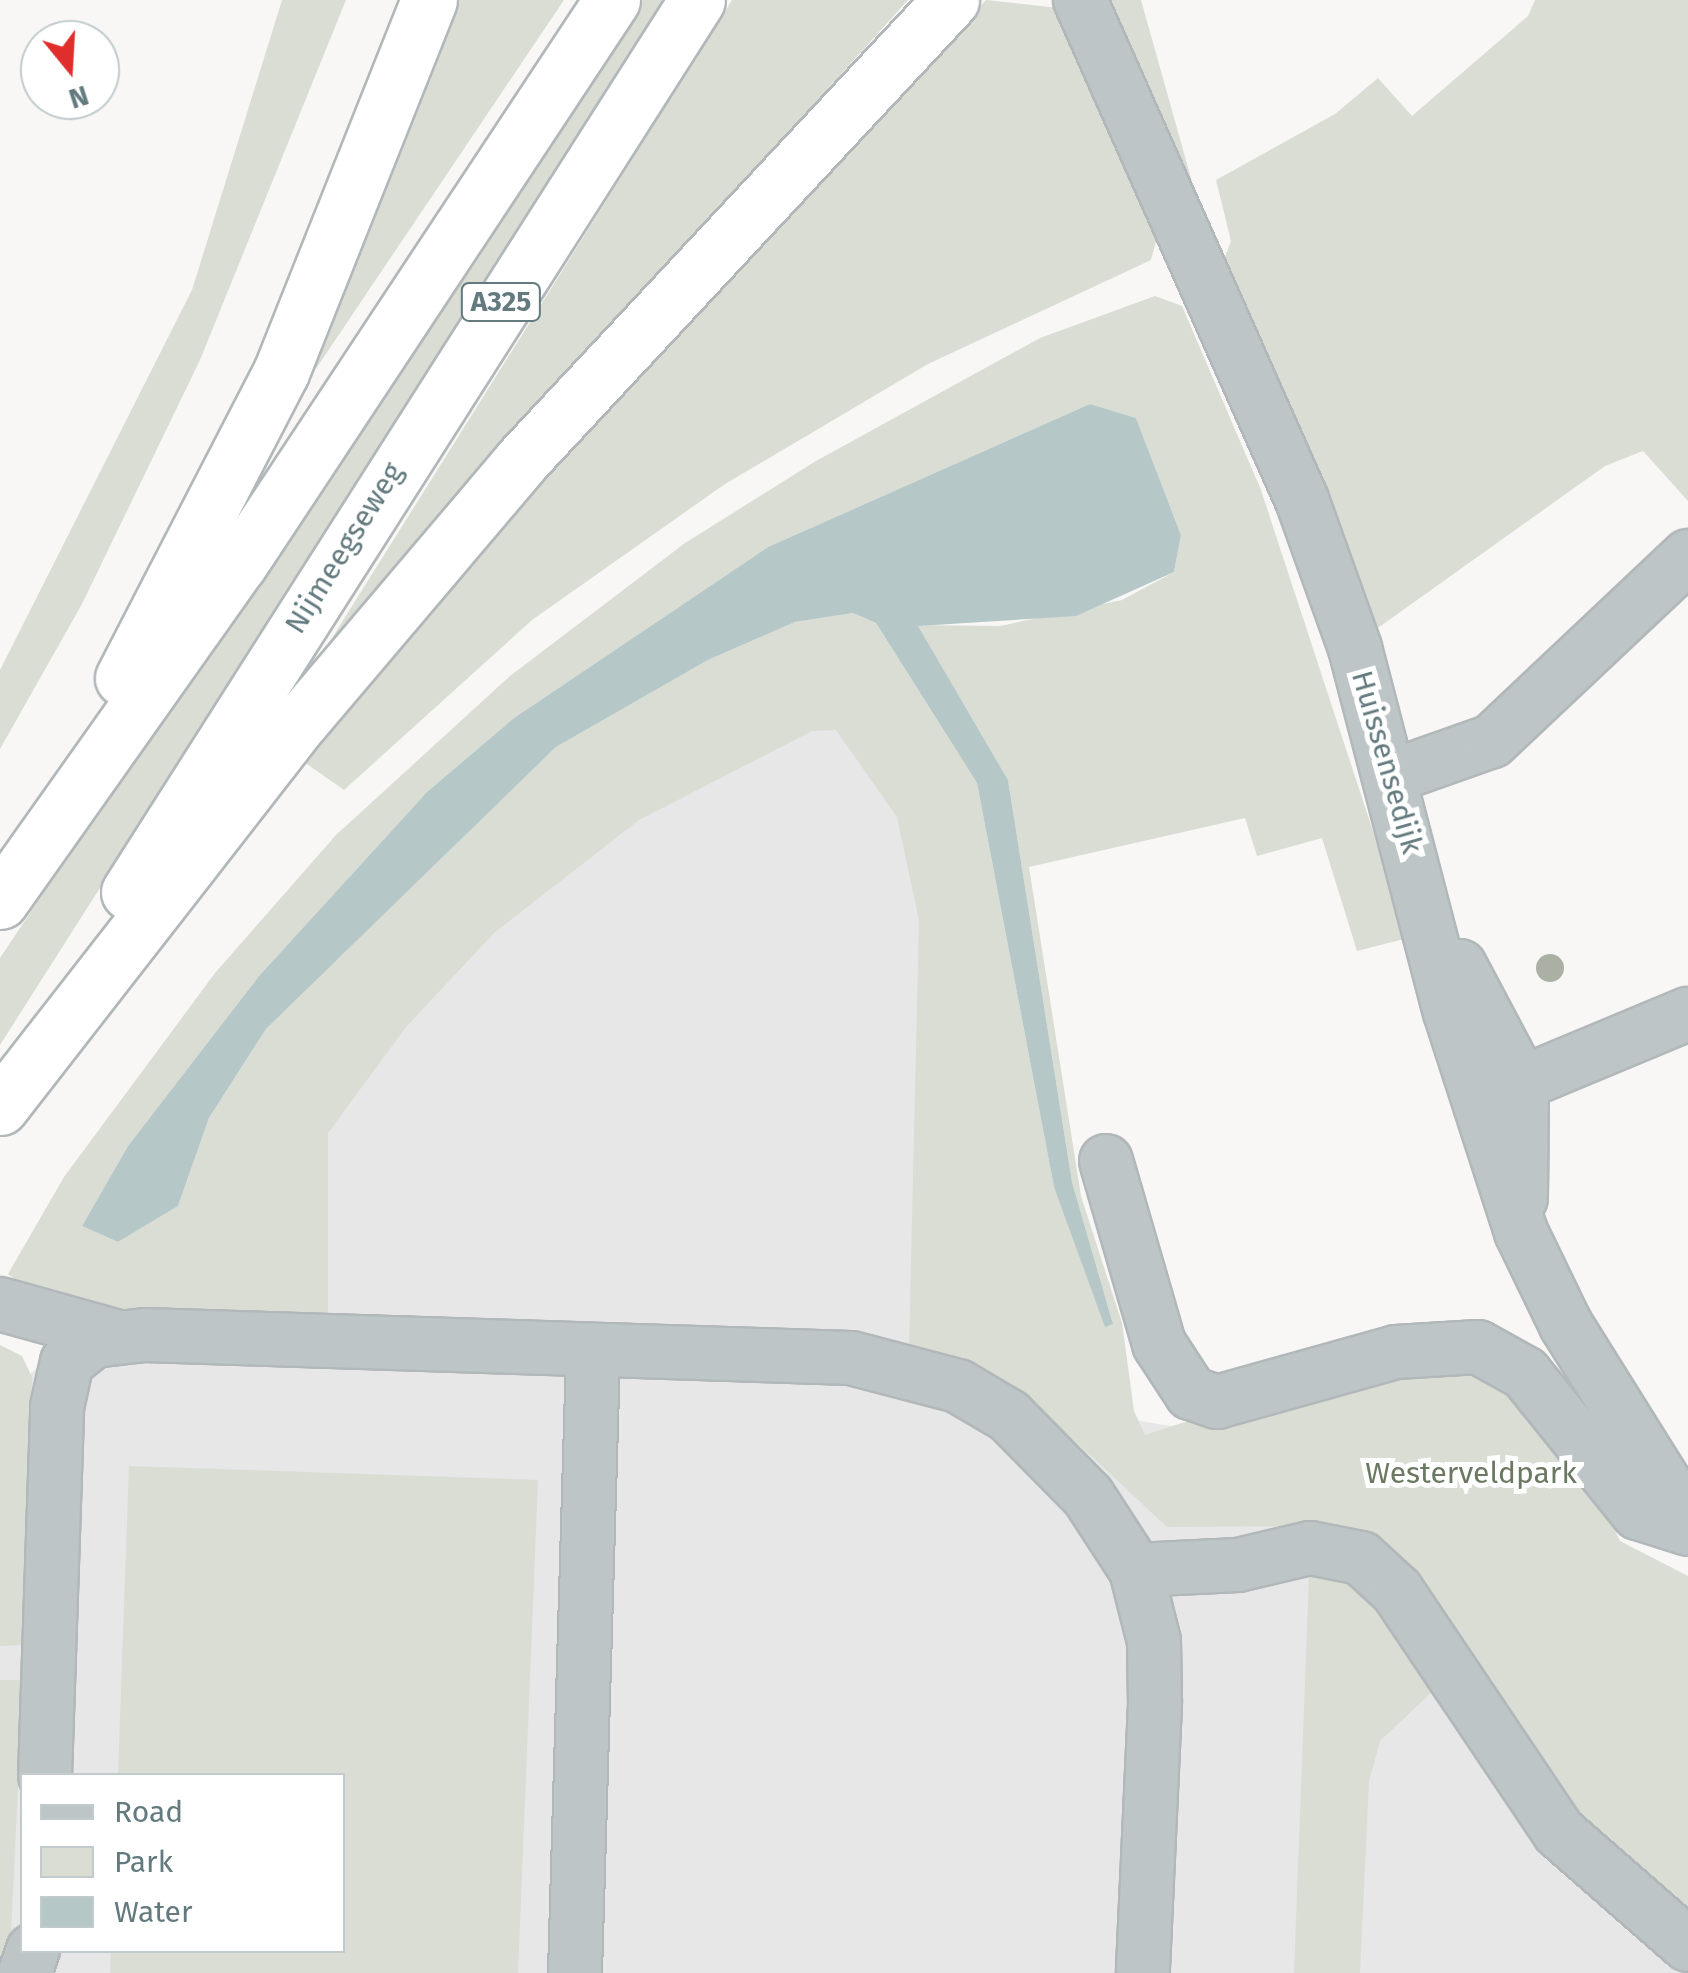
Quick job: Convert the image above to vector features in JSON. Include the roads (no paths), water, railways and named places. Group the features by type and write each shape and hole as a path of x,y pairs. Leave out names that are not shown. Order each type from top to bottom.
{"highway":[{"name":"A325","path":"60,806 281,372 429,0"},
{"name":"A325","path":"0,900 60,806 239,564 612,0"},
{"name":"Nijmeegseweg","path":"0,1104 306,605 697,0"},
{"name":"A325","path":"0,1104 300,722 522,460 951,0"}],"street":[{"name":"Huissensedijk","path":"1080,0 1302,500 1393,776 1430,924 1520,1232 1566,1325 1688,1520"},
{"path":"1393,776 1492,741 1688,556"},
{"path":"1430,924 1522,1083 1520,1232"},
{"path":"1522,1083 1688,1014"},
{"path":"1106,1161 1158,1344 1191,1392 1217,1402 1396,1352 1478,1347 1525,1373 1638,1513 1688,1529"},
{"path":"0,1304 118,1337 593,1354 850,1358 958,1386 1039,1440 1136,1570 1154,1656 1143,1973"},
{"path":"0,1321 67,1362"},
{"path":"67,1362 118,1337"},
{"path":"576,1973 593,1354"},
{"path":"46,1773 57,1407 67,1362"},
{"path":"1136,1570 1238,1565 1310,1548 1361,1558 1397,1591 1560,1832 1688,1945"}],"water":[{"path":"1090,404 1136,418 1181,535 1174,572 1076,616 918,626 1008,780 1072,1182 1113,1324 1105,1327 1054,1187 977,783 876,623 853,613 795,622 708,660 556,747 266,1029 209,1118 178,1206 118,1242 82,1226 128,1146 259,976 427,792 514,718 768,547"}],"park label":[{"name":"Westerveldpark","path":"1471,1473"}]}
